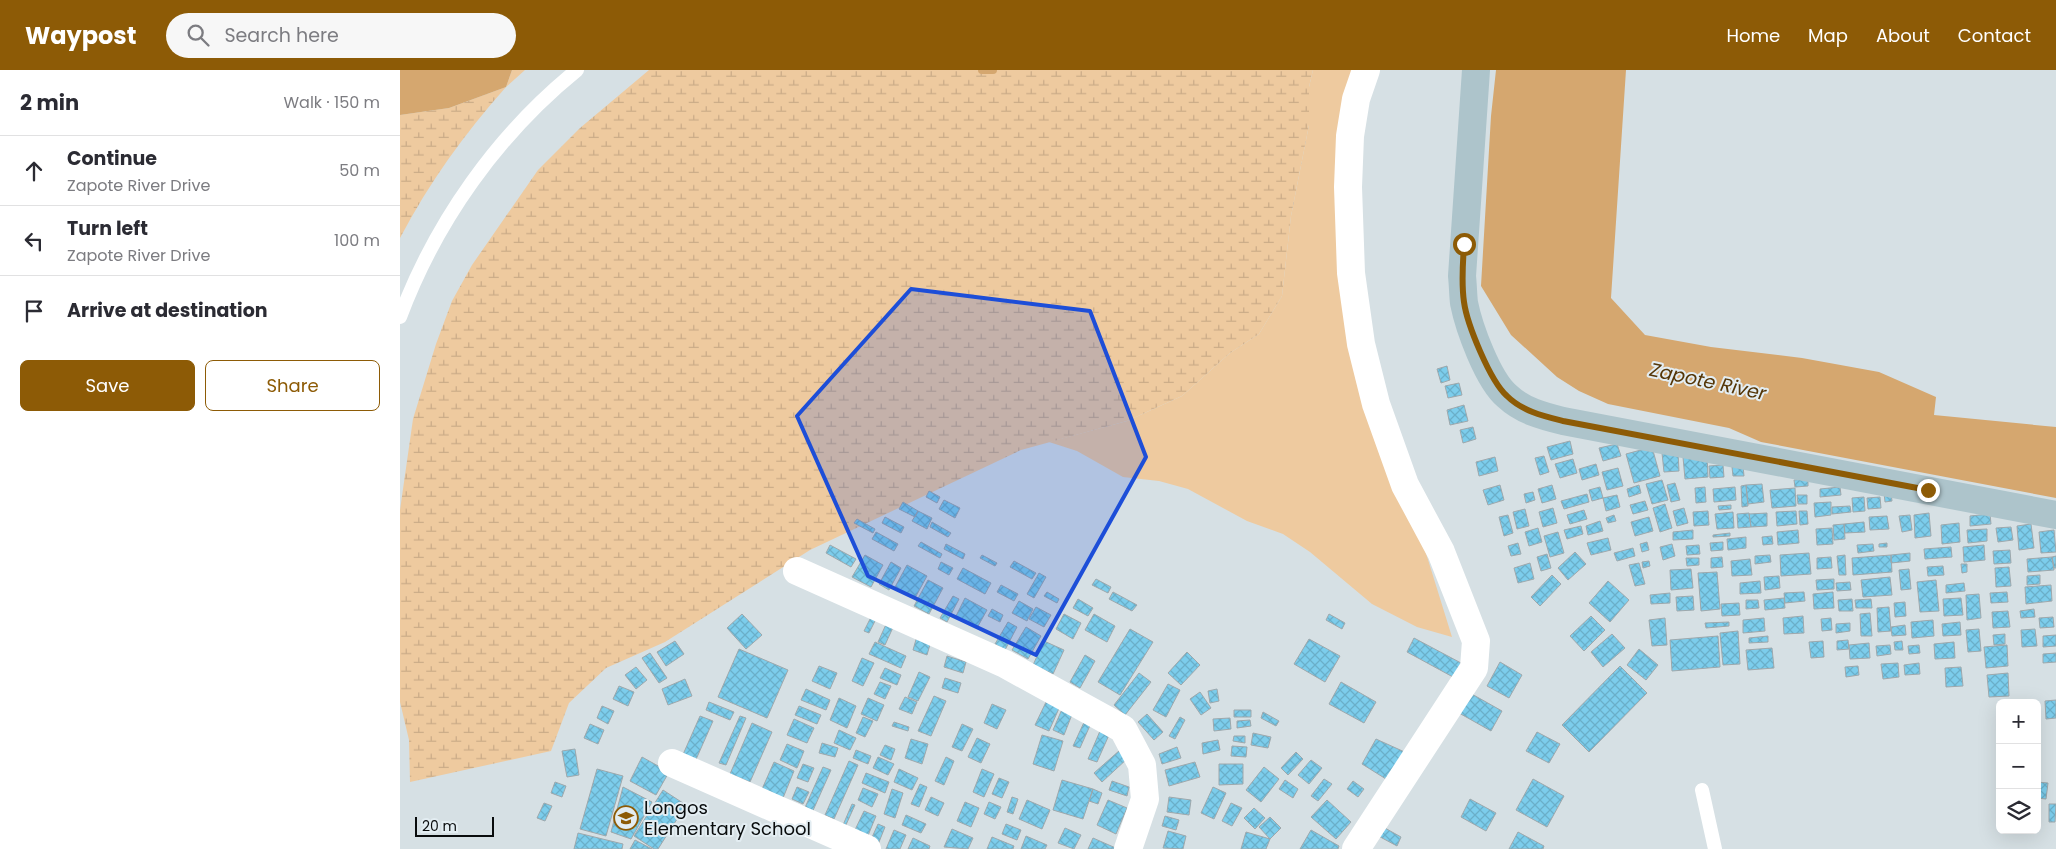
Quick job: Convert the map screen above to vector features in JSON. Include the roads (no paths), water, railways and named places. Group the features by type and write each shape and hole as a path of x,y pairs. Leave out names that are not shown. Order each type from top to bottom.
{"street":[{"path":"1356,849 1474,668 1476,641 1440,552 1405,485 1376,404 1361,344 1351,273 1348,187 1350,136 1356,99 1366,70"},
{"path":"1476,70 1463,260 1464,302 1487,366 1506,396 1528,410 1563,421 2056,515"},
{"path":"797,571 1005,664 1123,729 1142,765 1145,799 1128,849"},
{"path":"672,763 867,849"}],"lane":[{"path":"400,317 442,229 478,174 513,129 552,90 577,70"},
{"path":"1702,790 1714,849"}],"water":[{"path":"400,70 512,70 506,87 449,108 400,115"},
{"name":"Zapote River","path":"1496,70 1626,70 1611,298 1645,335 1711,347 1802,358 1879,372 1936,397 1934,415 2056,427 2056,498 1761,442 1729,428 1608,404 1579,391 1557,377 1511,335 1481,286 1491,116"}],"waterway":[{"path":"982,70 993,70"}],"place":[{"name":"Longos Elementary School","path":"626,818"}]}
